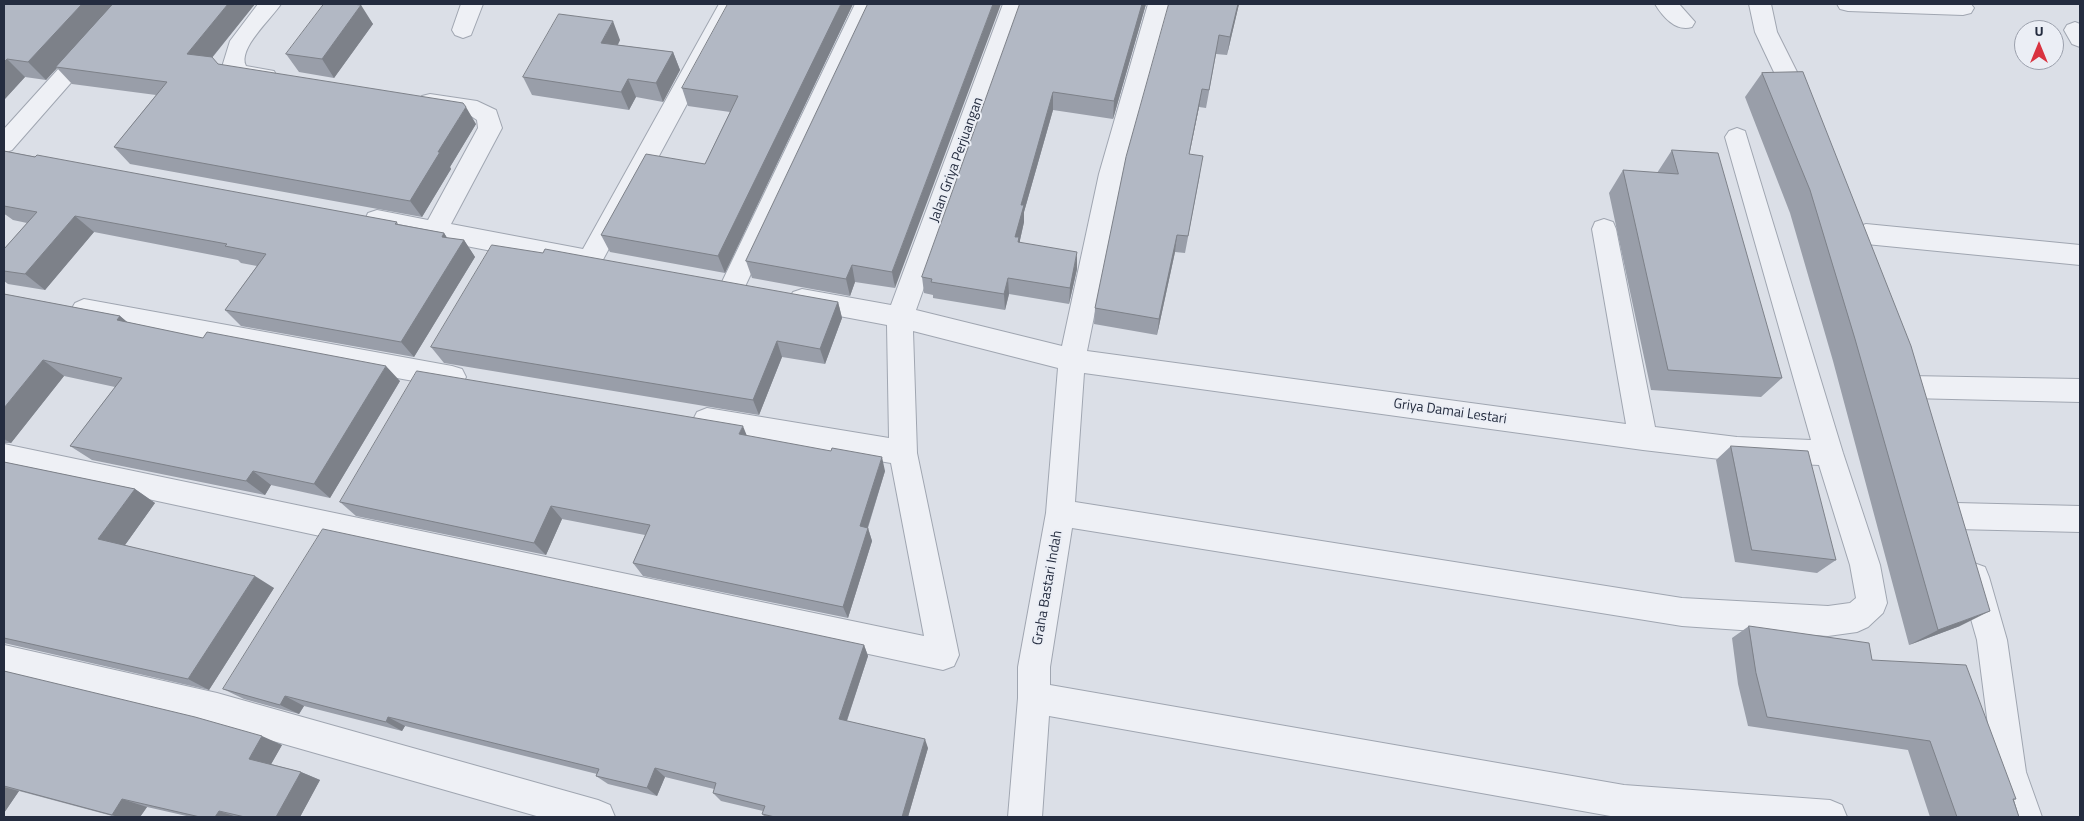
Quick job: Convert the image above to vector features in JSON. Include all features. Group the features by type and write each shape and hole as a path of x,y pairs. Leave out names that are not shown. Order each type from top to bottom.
{"street":[{"path":"10,150 129,4"},
{"path":"270,4 236,47 233,67 240,73 290,81"},
{"path":"463,30 472,4"},
{"path":"590,260 730,4"},
{"path":"734,286 866,4"},
{"name":"Jalan Griya Perjuangan","path":"900,317 1014,4"},
{"name":"Graha Bastari Indah","path":"1025,817 1034,698 1034,666 1060,513 1072,360 1111,174 1159,4"},
{"path":"1666,4 1684,22"},
{"path":"1760,4 1766,32 1814,128"},
{"path":"1848,4 1963,8"},
{"path":"408,98 477,109 488,116 490,128 435,231"},
{"path":"1060,513 1682,612 1828,621 1857,617 1872,603 1865,565 1829,453 1737,136"},
{"path":"357,217 619,265"},
{"path":"1874,262 1861,225 2080,255"},
{"path":"1604,229 1643,438"},
{"path":"483,269 498,243"},
{"name":"Griya Damai Lestari","path":"782,295 900,317 1072,360 1643,438 1736,449 1829,453"},
{"path":"62,306 472,380"},
{"path":"4,456 943,655 903,453 900,317"},
{"path":"408,398 438,346"},
{"path":"1919,413 1907,377 2080,391"},
{"path":"688,417 903,453"},
{"path":"316,550 347,499"},
{"path":"2025,817 2010,772 1992,640 1959,526 2080,519"},
{"path":"4,660 225,696 598,817"},
{"path":"1034,698 1624,802 1830,817"}],"building":[{"path":"4,4 82,4 28,62 7,59 4,62"},
{"path":"113,4 228,4 187,54 212,57 218,64 463,103 466,107 410,201 114,147 167,82 56,67"},
{"path":"324,4 361,5 322,59 286,54"},
{"path":"728,4 841,4 718,256 601,235 646,154 705,164 738,96 682,88"},
{"path":"868,4 993,4 892,272 852,265 846,279 746,261"},
{"path":"1020,4 1142,4 1114,101 1053,92 1021,205 1024,205 1015,237 1019,237 1018,242 1077,252 1070,288 1008,278 1004,294 931,282 932,279 922,277"},
{"path":"1169,4 1238,4 1230,37 1219,35 1209,90 1202,89 1189,154 1203,156 1188,236 1177,235 1159,319 1095,308 1126,157"},
{"path":"559,14 613,21 601,43 673,52 656,83 628,79 621,92 523,77"},
{"path":"1803,72 1911,346 1990,611 1938,630 1855,339 1810,190 1762,73"},
{"path":"1672,150 1718,153 1782,378 1668,370 1623,170 1678,174"},
{"path":"4,151 35,157 37,155 397,222 395,224 444,233 442,237 464,240 401,342 225,310 266,254 225,246 227,244 75,216 25,274 4,271 4,249 37,212 4,206"},
{"path":"492,245 543,253 545,249 838,302 820,349 777,341 753,400 431,347"},
{"path":"4,294 120,316 117,320 203,338 207,332 386,366 314,484 253,471 246,481 70,446 122,378 43,360 4,408"},
{"path":"417,371 743,426 739,434 831,451 832,448 882,457 860,526 868,528 843,607 633,563 650,525 551,506 534,543 340,502"},
{"path":"1731,446 1808,451 1836,560 1752,550"},
{"path":"4,462 135,489 98,539 255,576 188,679 4,638"},
{"path":"323,529 864,645 839,719 925,739 902,817 775,817 762,814 765,806 713,793 716,783 655,768 647,788 596,776 599,769 388,717 386,722 285,696 280,705 223,689"},
{"path":"1749,626 1869,643 1872,660 1966,665 2016,799 2013,799 2019,817 1957,817 1930,741 1767,717 1756,673"},
{"path":"4,671 195,717 262,736 249,759 301,772 276,817 245,817 219,811 215,817 200,817 122,799 112,815 4,786"}]}
